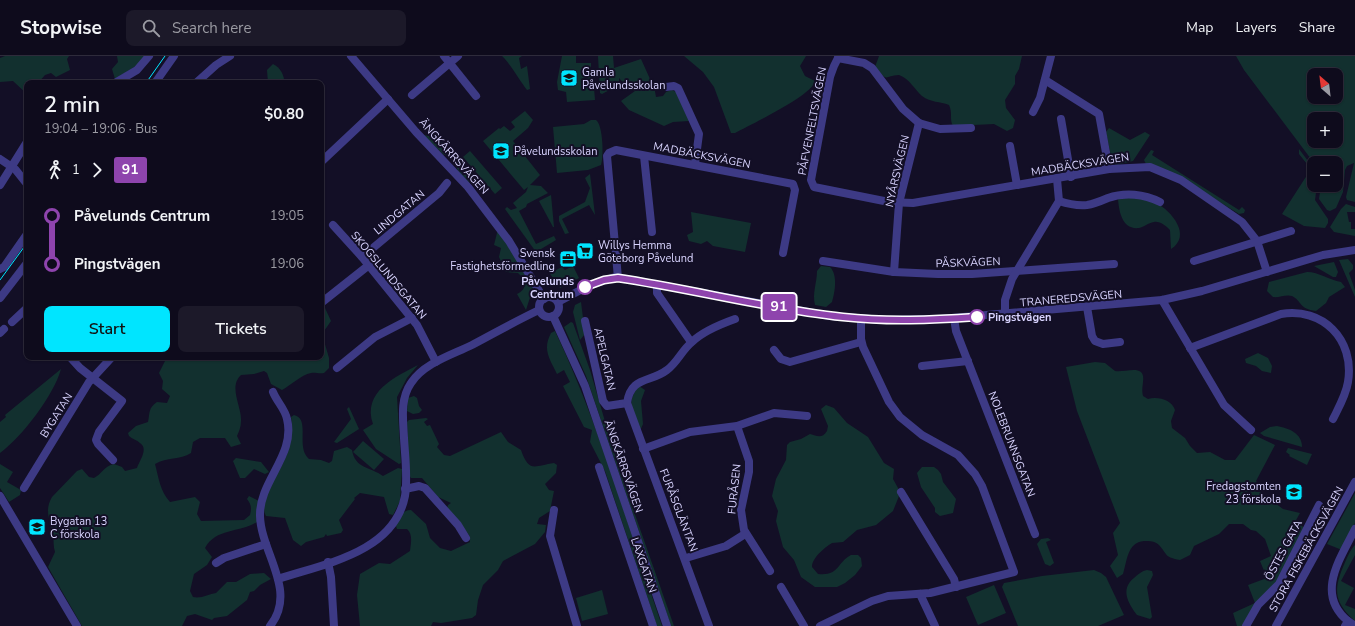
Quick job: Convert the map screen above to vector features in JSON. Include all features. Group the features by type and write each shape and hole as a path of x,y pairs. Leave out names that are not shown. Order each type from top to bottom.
{"street":[{"path":"120,80 137,70 149,56"},
{"path":"157,80 174,56"},
{"path":"199,80 216,65 230,56"},
{"name":"ÄNGKÄRRSVÄGEN","path":"351,56 416,132 468,187 509,240 544,299"},
{"path":"444,56 476,96"},
{"path":"412,95 458,56"},
{"path":"1033,112 1037,106 1046,80 1046,73 1052,56"},
{"name":"PÅFVENFELTSVÄGEN","path":"812,184 830,77 839,57 864,63 872,68 903,109 919,123 940,129 971,128"},
{"path":"1046,80 1099,114 1109,169"},
{"path":"666,87 674,86 682,93 697,129 699,139 695,164"},
{"path":"324,159 388,99"},
{"path":"1061,120 1071,177"},
{"name":"NYÅRSVÄGEN","path":"894,272 899,203 919,123"},
{"name":"MADBÄCKSVÄGEN","path":"1010,146 1017,185"},
{"path":"0,185 24,147"},
{"name":"MADBÄCKSVÄGEN","path":"618,278 608,156 609,153 616,150 695,164 794,185 796,190 783,253"},
{"path":"644,156 652,232"},
{"path":"0,159 11,167 24,181"},
{"name":"MADBÄCKSVÄGEN","path":"812,184 818,188 899,203 926,202 1109,169 1145,166 1159,169 1170,174 1233,214 1248,228 1257,241 1267,272"},
{"path":"1005,314 1008,292 1012,279 1059,201 1057,179"},
{"name":"LINDGATAN","path":"362,256 439,193 447,183"},
{"path":"1059,201 1071,204 1088,205 1114,196 1130,195 1146,197 1160,202"},
{"name":"SKOGSLUNDSGATAN","path":"333,225 362,256 412,318 420,330 436,362"},
{"path":"1194,261 1291,231"},
{"path":"0,269 4,267 24,238"},
{"name":"TRANEREDSVÄGEN","path":"558,302 594,283 618,278 810,313 861,319 920,320 954,318 1162,300 1202,291 1323,255 1355,250"},
{"name":"PÅSKVÄGEN","path":"823,261 894,272 972,274 1114,264"},
{"path":"324,301 369,265"},
{"path":"0,298 24,267"},
{"path":"657,285 657,293 691,342"},
{"path":"550,297 558,302 559,309 553,316 545,316 539,310 540,303 544,299 550,297"},
{"path":"1162,300 1224,405 1251,430"},
{"path":"1088,307 1092,336 1095,341 1103,344 1120,342"},
{"path":"278,579 363,549 382,535 398,514 404,501 404,401 408,387 416,376 436,362 539,310"},
{"path":"12,322 24,311"},
{"path":"1190,348 1281,314 1304,314 1318,318 1336,333 1348,355 1348,381 1345,394 1333,419"},
{"name":"ÄNGKÄRRSVÄGEN","path":"553,316 585,386 667,626"},
{"path":"337,368 375,337 412,318"},
{"name":"NOLEBRUNNSGATAN","path":"954,318 956,331 1035,534"},
{"name":"APELGATAN","path":"585,321 603,402 608,406 627,403 629,393 634,385 666,371 691,342 714,328 736,319"},
{"path":"820,626 878,599 893,595 930,593 1014,572 982,486 965,461 918,432 900,417 889,402 861,342 861,319"},
{"path":"774,350 781,359 790,362 861,342"},
{"path":"73,360 80,368 93,376 122,401 99,432 96,440 113,460"},
{"name":"BYGATAN","path":"24,488 93,376 109,360"},
{"path":"922,366 968,361"},
{"path":"270,626 279,611 280,595 278,579 266,544 260,520 260,505 266,488 281,459 289,436 287,417 273,392"},
{"name":"FURÅSGLÄNTAN","path":"627,403 686,558 709,626"},
{"path":"644,449 690,432 737,426 774,414 807,416"},
{"name":"FURÅSEN","path":"737,426 749,460 749,472 741,510 745,534 770,571"},
{"name":"LAXGATAN","path":"599,466 653,626"},
{"name":"STORA FISKEBÄCKSVÄGEN","path":"1276,626 1355,482"},
{"path":"405,489 419,486 425,488 458,525 466,538"},
{"path":"901,492 954,579 956,587"},
{"path":"0,496 77,626"},
{"name":"ÖSTES GATA","path":"1250,625 1258,605 1279,584 1319,505"},
{"path":"554,510 550,536 577,626"},
{"path":"1349,624 1335,607 1331,586 1334,573 1354,533"},
{"path":"686,558 726,546 745,534"},
{"path":"216,563 224,558 266,544"},
{"path":"328,562 331,577 334,626"},
{"path":"781,587 804,626"},
{"path":"920,594 935,626"}],"green space":[{"path":"5,56 69,56 67,59 70,70 56,77 51,73 45,75 41,80 24,80 24,91 13,81 0,82 0,58"},
{"path":"117,56 145,56 136,66 115,79 112,69 118,62"},
{"path":"502,56 522,56 519,58 521,69 527,66 530,89 527,90"},
{"path":"562,56 576,56 576,63 591,63 591,87 594,88 595,100 567,102 566,92 558,90 557,82"},
{"path":"598,56 613,56 614,68 641,59 654,86 656,97 663,96 666,92 672,90 676,92 689,121 673,122 664,126 629,110 621,101 635,91 628,88 619,78 619,85 602,94 600,93"},
{"path":"684,56 806,56 800,66 805,76 815,81 811,87 793,102 735,133 731,133 714,87 703,72"},
{"path":"879,56 1022,56 1019,69 1015,76 1015,84 1005,100 1006,108 1015,120 1013,128 1007,131 994,124 953,126 949,105 925,98 912,84 899,75 885,77 882,75 875,67"},
{"path":"1236,56 1355,56 1355,202 1347,200 1346,197 1354,163 1347,166 1345,170 1343,192 1343,156 1309,156 1244,70"},
{"path":"273,64 282,72 284,80 268,80 267,70"},
{"path":"525,111 533,120 528,128 513,141 540,175 530,185 541,186 548,193 527,204 526,207 519,211 536,244 554,236 556,240 536,252 505,209 507,207 511,210 517,208 513,203 526,192 528,187 524,190 483,141 499,128 500,129 504,126 510,131 515,127 511,122"},
{"path":"591,120 596,120 600,128 603,149 601,165 588,170 557,173 553,127 584,124"},
{"path":"1109,128 1130,140 1145,132 1150,135 1133,161 1116,165 1112,161 1106,132"},
{"path":"423,135 440,140 447,146 451,154 444,155"},
{"path":"1299,149 1307,160 1307,164 1299,154"},
{"path":"1151,150 1154,151 1152,155 1239,210 1242,207 1245,210 1244,213 1239,214 1189,183 1146,164 1144,160"},
{"path":"470,151 502,188 495,194 463,157"},
{"path":"456,156 483,186 470,183 464,178 458,171 455,164"},
{"path":"590,174 595,215 589,205 562,219 569,233 565,234 559,221 559,216 585,202 590,188 585,178"},
{"path":"1307,175 1307,192 1316,192 1315,200 1328,219 1328,223 1325,228 1304,226 1282,214"},
{"path":"1320,192 1343,192 1336,208 1330,211 1327,210 1319,199"},
{"path":"551,195 554,227 539,201"},
{"path":"1135,197 1156,203 1173,218 1180,231 1180,237 1177,244 1171,249 1170,230 1163,224 1154,222 1139,228 1133,228 1122,219 1118,199"},
{"path":"1346,204 1355,207 1355,212 1347,212 1349,222 1351,222 1351,229 1355,229 1355,236 1334,232 1330,227 1341,209"},
{"path":"691,212 751,223 745,252 713,246 707,241 701,244 689,241 687,235 693,232"},
{"path":"498,229 533,288 526,310 517,294 523,290 525,284 524,281 518,273 506,272 499,257 501,248 494,245"},
{"path":"1348,259 1353,265 1353,269 1349,273 1355,290 1355,297 1339,260"},
{"path":"1334,262 1338,272 1336,277 1333,277 1314,266"},
{"path":"551,265 554,271 562,267 565,270 573,266 579,278 560,288 546,268"},
{"path":"821,266 830,267 833,270 835,279 835,289 832,302 826,307 815,305 814,301 817,271"},
{"path":"1307,272 1316,273 1341,282 1345,287 1329,297 1326,303 1316,311 1306,309 1292,296 1287,295 1273,297 1267,291 1269,282"},
{"path":"581,302 585,334 580,340 573,312 575,305"},
{"path":"324,308 325,308 331,321 324,331"},
{"path":"571,322 573,323 590,370 618,466 674,626 671,626 586,376 564,327"},
{"path":"555,331 600,440 662,626 657,626 605,471 590,442 592,430 584,427 563,386 570,382 564,370 557,374 548,354 548,339 551,333"},
{"path":"324,341 329,358 329,368 324,373 307,374 282,390 271,384 267,373 264,371 254,374 241,375 237,380 236,397 241,415 240,427 237,436 241,444 231,447 225,438 200,438 193,442 191,453 155,464 162,489 170,502 195,497 200,502 197,514 201,521 244,520 251,513 251,506 247,499 249,496 259,501 257,522 215,537 205,548 212,557 207,565 194,574 190,591 193,597 202,597 216,593 227,582 236,582 250,574 264,573 271,579 260,585 254,591 250,592 247,600 227,616 214,618 212,620 195,614 187,616 182,626 82,626 48,567 55,552 48,507 52,497 77,471 82,469 89,477 94,478 108,466 114,464 122,467 125,471 137,468 143,455 144,448 139,442 129,436 128,433 136,426 148,422 150,411 154,404 157,402 167,403 170,396 162,389 163,381 159,373 166,360 324,360"},
{"path":"1258,353 1268,358 1272,366 1271,373 1262,371 1256,366 1246,363 1245,359"},
{"path":"1095,362 1105,363 1115,371 1135,370 1142,373 1143,396 1148,399 1156,398 1168,401 1171,404 1175,410 1171,421 1172,428 1185,438 1197,453 1210,452 1225,460 1235,460 1254,435 1275,445 1256,481 1261,487 1263,500 1266,502 1275,503 1283,509 1300,513 1295,522 1305,528 1278,582 1244,626 1237,626 1233,613 1255,603 1248,585 1267,578 1260,561 1271,556 1265,539 1256,531 1251,530 1243,524 1229,524 1219,534 1194,546 1190,555 1180,560 1169,557 1156,543 1144,541 1138,542 1131,549 1123,574 1117,578 1110,566 1118,555 1113,533 1120,523 1077,411 1066,367"},
{"path":"418,365 407,378 397,397 401,463 399,464 376,449 363,430 373,424 371,413 372,403 376,394 391,381"},
{"path":"61,369 52,391 36,415 18,437 0,453 0,422 6,417 5,415"},
{"path":"639,386 645,390 641,401 643,424 640,431 631,402 632,397"},
{"path":"414,396 417,398 419,406 422,410 419,413 413,414 407,411 408,398"},
{"path":"826,405 834,408 847,423 868,437 884,463 894,469 893,479 898,488 899,496 893,511 876,525 857,530 843,542 832,543 814,560 812,567 818,574 830,573 834,571 846,558 851,555 858,555 861,558 862,566 855,575 837,587 815,587 801,577 794,560 783,547 776,521 778,511 772,496 776,479 786,460 787,445 790,442 801,439 810,434 821,436 827,431 828,426 821,409"},
{"path":"349,407 359,429 337,443 334,442 351,419 347,409"},
{"path":"294,415 302,422 303,448 309,459 321,460 329,463 332,461 334,451 347,447 352,450 356,461 364,467 383,476 398,468 402,469 400,501 393,515 389,514 384,497 360,493 354,498 355,499 339,520 343,530 341,533 327,536 326,534 324,537 306,542 301,546 293,540 285,518 266,516 264,510 267,494 287,454 291,436 291,417"},
{"path":"428,419 424,422 427,426 430,425 439,444 437,447 444,455 450,456 501,432 508,442 521,450 530,465 537,466 554,463 557,465 556,473 545,484 549,490 554,491 550,511 539,518 537,524 546,525 545,532 535,544 503,561 498,570 483,585 478,600 476,615 472,618 441,623 433,622 431,626 360,626 357,595 360,574 379,563 390,564 410,551 411,539 409,531 407,529 397,529 396,526 399,517 405,511 411,510 426,524 430,538 440,548 451,551 470,542 469,535 447,508 451,503 438,497 422,478 411,478 409,475 407,422 409,420"},
{"path":"1277,426 1294,432 1300,438 1302,447 1264,436 1260,433 1270,427"},
{"path":"363,441 384,459 374,470 353,452"},
{"path":"1288,448 1312,454 1307,465 1289,456 1290,455 1286,452"},
{"path":"236,458 261,462 269,472 265,474 254,469 245,478 240,478 233,461"},
{"path":"0,464 13,472 7,482 21,490 20,495 9,502 0,488"},
{"path":"922,467 934,467 941,474 943,482 956,499 953,513 940,516 935,512 935,508 921,487 917,473"},
{"path":"1355,493 1355,523 1342,550 1327,544"},
{"path":"1048,538 1051,540 1046,542 1054,563 1050,566 1045,564 1037,544 1041,539"},
{"path":"1355,545 1355,555 1341,581 1354,588 1345,605 1355,609 1355,621 1343,608 1337,590 1343,567"},
{"path":"1094,570 1106,577 1124,615 1098,626 1018,626 1002,587 1004,583 1042,576"},
{"path":"1143,571 1152,571 1153,575 1147,587 1152,617 1150,619 1137,615 1128,601 1126,591 1130,582"},
{"path":"994,585 1006,613 978,625 966,597"},
{"path":"602,590 608,614 582,621 576,598"}],"tram line":[{"path":"148,80 165,56"},
{"path":"0,280 24,247"}],"bus line":[{"name":"91","path":"585,287 604,280 618,278 670,286 818,314 861,319 920,320 977,317"}],"place":[{"name":"Gamla Påvelundsskolan","path":"569,78"},
{"name":"Påvelundsskolan","path":"501,151"},
{"name":"Willys Hemma Göteborg Påvelund","path":"585,251"},
{"name":"Svensk Fastighetsförmedling","path":"568,259"},
{"name":"Påvelunds Centrum","path":"585,287"},
{"name":"Pingstvägen","path":"977,317"},
{"name":"Fredagstomten 23 förskola","path":"1294,492"},
{"name":"Bygatan 13 C förskola","path":"37,527"}]}
